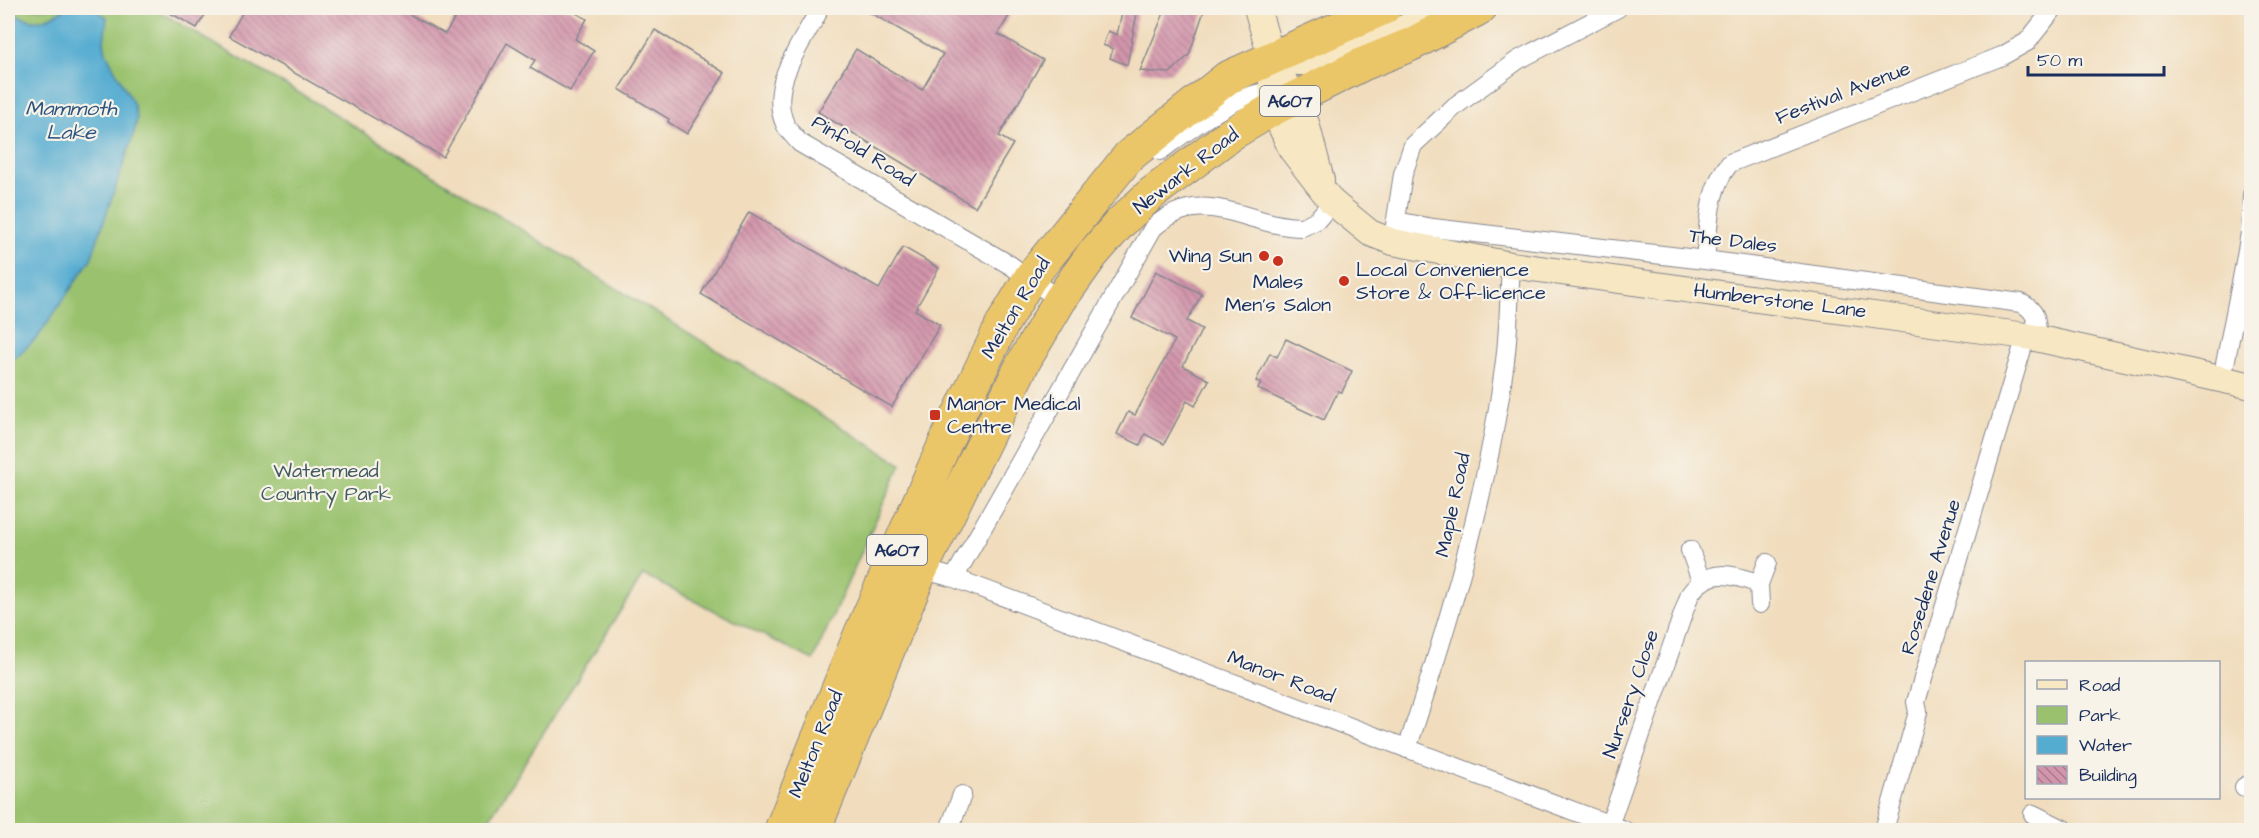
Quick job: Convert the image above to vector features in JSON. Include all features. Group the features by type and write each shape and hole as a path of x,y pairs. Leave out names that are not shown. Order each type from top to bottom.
{"highway":[{"name":"A607","path":"1271,56 1384,8"},
{"name":"Newark Road","path":"1119,224 1189,164 1280,100 1412,44 1478,8"},
{"name":"Melton Road","path":"814,831 907,564 976,376 1030,278 1129,156 1227,78 1271,56"},
{"name":"Melton Road","path":"781,831 907,564 1060,300 1119,224"}],"street":[{"name":"Pinfold Road","path":"817,8 817,14 782,79 780,105 785,126 800,142 1030,278 1060,300"},
{"path":"1257,8 1271,56 1280,100"},
{"name":"A607","path":"1271,56 1299,62 1324,63 1432,16 1478,8"},
{"path":"1394,232 1403,174 1413,145 1455,106 1518,60 1618,8"},
{"name":"Festival Avenue","path":"1705,260 1713,191 1719,176 1730,163 2002,56 2027,42 2054,8"},
{"path":"954,578 1153,228 1176,211 1201,205 1302,227 1317,220 1328,197 1306,123 1280,100 1254,94 1203,120 1096,194"},
{"path":"2222,379 2244,273 2250,233 2252,195"},
{"name":"Humberstone Lane","path":"1328,197 1370,233 1394,232 1449,255 2032,337 2252,386"},
{"name":"The Dales","path":"1394,232 1444,230 1705,260 2021,303 2031,308 2036,315 2032,337"},
{"name":"Maple Road","path":"1407,749 1446,629 1471,536 1505,359 1512,265"},
{"name":"Rosedene Avenue","path":"1884,831 1918,712 1916,702 2032,337"},
{"path":"1690,550 1701,580 1722,574 1759,584"},
{"path":"1760,604 1759,584 1767,563"},
{"name":"Manor Road","path":"907,564 954,578 1617,828"},
{"name":"Nursery Close","path":"1617,828 1690,594 1701,580"},
{"path":"953,829 962,795"},
{"path":"2033,814 2059,830"}],"green space":[{"name":"Watermead Country Park","path":"8,8 153,8 318,104 901,464 813,660 643,575 482,830 8,830"}],"water":[{"name":"Mammoth Lake","path":"66,8 92,8 107,17 104,42 106,53 133,103 137,118 134,133 91,259 38,337 8,364 8,11 37,20 50,17"}],"building":[{"path":"161,8 209,8 197,28"},
{"path":"245,8 398,8 445,34 461,8 567,8 587,19 575,39 594,51 570,91 530,68 535,60 507,43 443,157 229,36"},
{"path":"862,8 1014,8 998,34 1043,60 999,136 1013,144 975,207 818,112 856,49 922,90 943,54"},
{"path":"1123,8 1138,8 1127,65 1110,58 1113,49 1103,45 1108,31 1117,35"},
{"path":"1166,8 1205,8 1189,55 1170,73 1140,71"},
{"path":"655,30 725,73 687,134 668,122 669,119 619,89"},
{"path":"749,212 879,289 903,247 939,268 915,310 940,325 892,407 701,294"},
{"path":"1156,271 1202,294 1187,321 1202,329 1183,366 1209,380 1195,406 1187,401 1164,444 1145,434 1140,445 1117,434 1128,412 1135,415 1175,340 1132,318"},
{"path":"1286,339 1352,371 1342,392 1338,391 1324,420 1258,389 1261,383 1256,381 1270,353 1277,357"}],"place":[{"name":"Wing Sun","path":"1264,256"},
{"name":"Males Men's Salon","path":"1278,261"},
{"name":"Local Convenience Store & Off-licence","path":"1344,281"},
{"name":"Manor Medical Centre","path":"935,415"}]}
